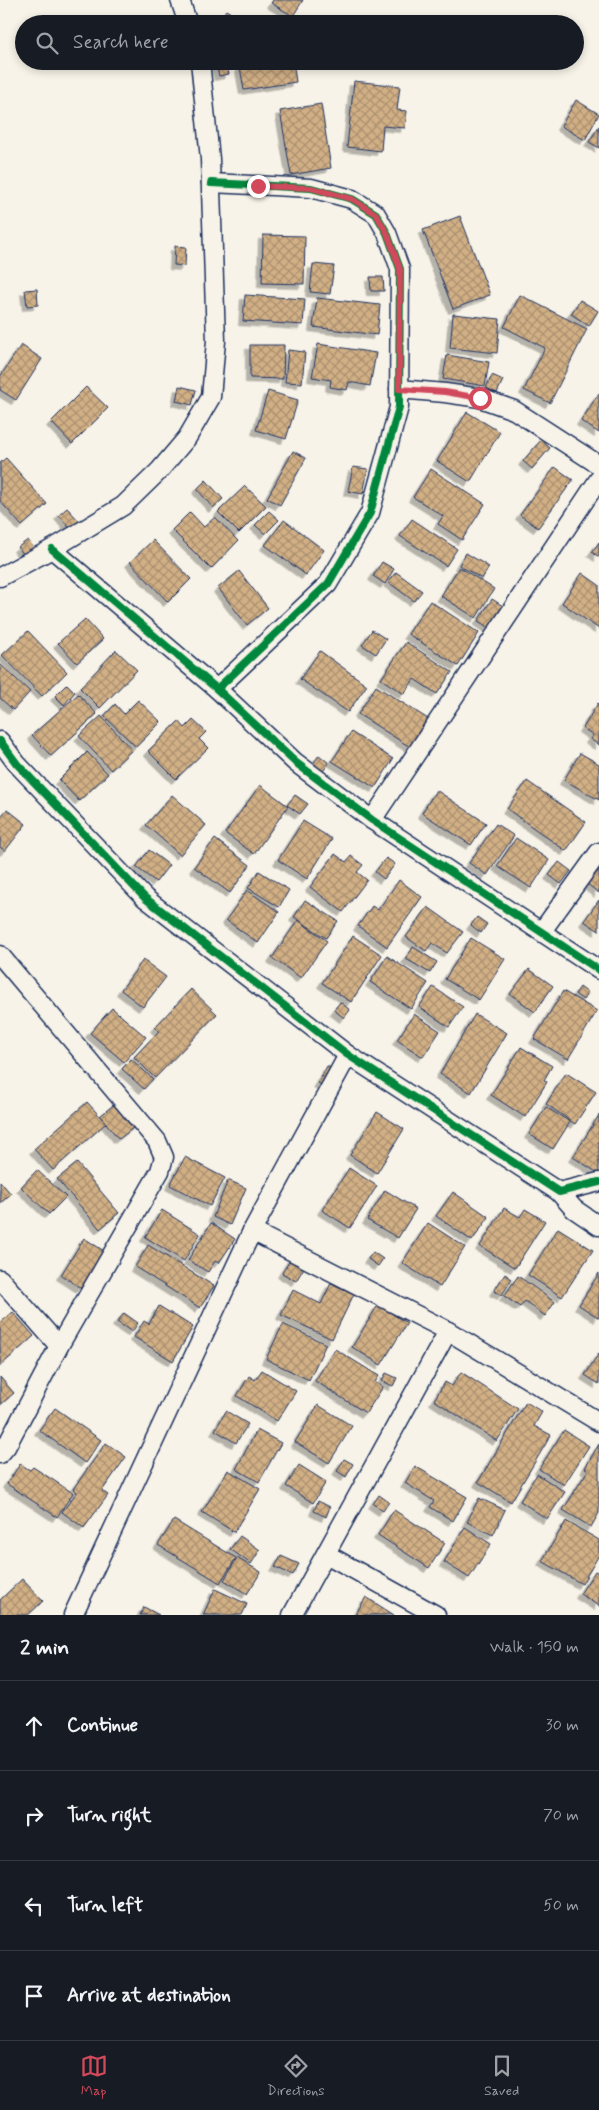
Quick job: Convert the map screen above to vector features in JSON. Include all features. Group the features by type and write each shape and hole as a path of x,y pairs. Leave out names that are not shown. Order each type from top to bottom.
{"street":[{"path":"180,0 185,15"},
{"path":"0,578 123,506 159,471 187,438 211,397 216,341 210,159 201,70"},
{"path":"210,183 311,188 352,199 376,214 387,233 400,269 399,407 370,513 328,584 218,689"},
{"path":"399,389 445,392 480,398 514,410 599,465"},
{"path":"372,820 599,479"},
{"path":"52,549 218,689 295,762 372,820 599,970"},
{"path":"0,741 17,764 144,898 348,1055 559,1192 574,1209 599,1226"},
{"path":"542,931 599,852"},
{"path":"0,955 157,1141 164,1157 160,1171 59,1346 6,1447 0,1454"},
{"path":"73,1615 252,1230 348,1055"},
{"path":"559,1192 599,1182"},
{"path":"252,1230 448,1331 599,1422"},
{"path":"0,1279 59,1346"},
{"path":"292,1615 448,1331"},
{"path":"326,1554 436,1615"}],"building":[{"path":"273,0 303,0 294,15 271,3"},
{"path":"226,10 234,15 223,15"},
{"path":"217,70 228,70 229,74 219,76"},
{"path":"241,70 294,70 296,82 244,90"},
{"path":"354,81 400,86 397,110 407,111 405,128 383,126 381,151 347,147"},
{"path":"576,100 599,114 585,140 561,126"},
{"path":"321,104 331,168 291,175 280,111"},
{"path":"599,126 599,148 589,142"},
{"path":"460,216 490,295 453,309 423,230"},
{"path":"263,235 305,236 304,284 262,283"},
{"path":"175,246 186,247 185,266 174,265"},
{"path":"313,264 334,266 330,294 310,292"},
{"path":"370,277 383,277 384,291 371,291"},
{"path":"37,289 38,305 27,306 25,290"},
{"path":"245,295 305,299 303,325 243,321"},
{"path":"520,295 587,329 550,403 524,390 545,348 504,327"},
{"path":"317,298 380,305 377,335 313,327"},
{"path":"580,300 598,311 589,326 571,314"},
{"path":"453,314 500,319 497,353 450,348"},
{"path":"318,344 376,353 370,386 349,382 347,390 330,387 331,380 312,377"},
{"path":"21,345 42,359 16,400 0,390 0,377"},
{"path":"250,345 284,345 283,379 250,378"},
{"path":"288,350 305,352 302,383 285,382"},
{"path":"447,355 489,362 485,386 443,379"},
{"path":"492,375 503,380 497,393 486,388"},
{"path":"179,386 196,390 192,405 176,401"},
{"path":"86,387 108,408 72,444 51,422"},
{"path":"268,391 298,400 286,439 256,430"},
{"path":"599,393 599,433 581,421"},
{"path":"467,412 500,432 470,482 437,461"},
{"path":"541,440 550,448 532,469 523,461"},
{"path":"293,451 306,458 280,505 267,498"},
{"path":"6,458 47,504 22,526 0,501 0,463"},
{"path":"353,467 368,469 363,494 348,491"},
{"path":"555,467 573,480 538,528 520,515"},
{"path":"431,469 485,504 462,540 438,524 443,516 413,497"},
{"path":"206,480 223,499 213,508 197,489"},
{"path":"245,486 266,506 239,533 218,512"},
{"path":"67,508 81,523 72,531 59,515"},
{"path":"269,511 279,520 265,534 255,525"},
{"path":"190,512 204,527 215,517 238,541 211,569 172,530"},
{"path":"412,519 457,549 446,566 400,536"},
{"path":"284,520 324,550 306,575 265,545"},
{"path":"28,540 36,551 26,558 18,547"},
{"path":"153,540 191,579 168,602 130,562"},
{"path":"599,542 599,557 592,552"},
{"path":"466,553 489,567 482,579 459,565"},
{"path":"382,562 394,569 385,584 373,576"},
{"path":"459,567 494,589 476,618 441,596"},
{"path":"239,571 268,608 247,625 218,588"},
{"path":"396,572 422,591 414,601 388,582"},
{"path":"582,573 599,585 599,629 562,603"},
{"path":"492,599 503,606 489,628 478,621"},
{"path":"430,601 479,633 458,666 408,634"},
{"path":"85,619 103,639 77,663 58,643"},
{"path":"372,630 386,639 376,654 362,645"},
{"path":"28,631 67,672 42,696 2,655"},
{"path":"406,642 452,672 437,694 414,679 404,694 381,679"},
{"path":"116,650 137,670 100,708 80,688"},
{"path":"320,651 367,685 348,712 300,679"},
{"path":"0,664 30,692 13,710 0,698"},
{"path":"67,684 75,692 64,705 55,696"},
{"path":"376,686 428,719 410,747 358,714"},
{"path":"78,694 97,714 51,756 32,735"},
{"path":"138,700 161,722 136,747 104,716 115,704 124,714"},
{"path":"598,703 599,745 590,739 593,735 583,728"},
{"path":"101,716 132,750 111,770 79,736"},
{"path":"193,720 206,732 199,739 208,748 176,779 148,751 179,721 185,728"},
{"path":"351,732 393,759 375,788 332,761"},
{"path":"87,752 108,774 79,801 59,780"},
{"path":"580,753 599,764 599,800 564,780"},
{"path":"319,755 329,763 321,774 311,767"},
{"path":"527,781 586,822 566,851 507,809"},
{"path":"260,785 288,806 254,854 225,833"},
{"path":"436,790 486,823 471,845 422,813"},
{"path":"172,795 206,825 180,855 146,825"},
{"path":"295,795 308,804 300,814 287,805"},
{"path":"7,809 26,824 5,851 0,847 0,818"},
{"path":"303,821 332,839 307,879 278,860"},
{"path":"496,824 514,836 487,875 469,863"},
{"path":"516,838 549,860 531,888 497,866"},
{"path":"215,839 250,865 230,893 194,867"},
{"path":"149,850 169,865 156,882 136,867"},
{"path":"335,854 346,862 351,856 363,865 357,872 367,880 343,912 310,887"},
{"path":"386,858 395,864 384,879 375,872"},
{"path":"559,862 571,871 561,884 549,875"},
{"path":"599,864 599,893 586,883"},
{"path":"259,871 289,890 279,907 248,888"},
{"path":"399,880 422,897 387,947 358,926 372,906 378,910"},
{"path":"247,890 279,912 258,943 226,920"},
{"path":"305,900 338,921 326,938 294,917"},
{"path":"599,900 599,931 584,921"},
{"path":"428,907 463,932 447,953 432,943 426,951 406,937"},
{"path":"477,917 487,924 481,933 471,925"},
{"path":"298,920 327,941 301,978 272,958"},
{"path":"353,936 382,955 351,1002 322,983"},
{"path":"471,938 505,959 479,1000 445,979"},
{"path":"413,947 437,962 430,973 406,959"},
{"path":"387,956 428,983 411,1009 370,982"},
{"path":"143,960 166,977 143,1007 121,990"},
{"path":"529,969 553,986 535,1012 510,994"},
{"path":"433,987 463,1007 449,1027 419,1007"},
{"path":"580,987 588,993 583,1000 575,994"},
{"path":"191,989 217,1014 155,1078 134,1057 159,1031 155,1027"},
{"path":"563,991 597,1011 568,1059 534,1039"},
{"path":"340,1002 350,1010 344,1018 334,1010"},
{"path":"112,1008 146,1037 124,1062 90,1033"},
{"path":"414,1014 440,1031 423,1057 397,1040"},
{"path":"475,1014 507,1033 471,1093 440,1074"},
{"path":"521,1047 552,1066 544,1080 547,1082 525,1117 491,1095"},
{"path":"131,1059 153,1079 144,1089 122,1069"},
{"path":"327,1066 335,1070 327,1087 318,1083"},
{"path":"566,1073 596,1092 575,1124 546,1104"},
{"path":"118,1101 137,1125 119,1139 100,1116"},
{"path":"87,1102 106,1123 53,1170 34,1149"},
{"path":"546,1107 570,1122 553,1149 529,1134"},
{"path":"377,1112 404,1129 377,1173 350,1155"},
{"path":"599,1115 599,1172 598,1173 573,1157"},
{"path":"185,1157 225,1178 210,1206 170,1185"},
{"path":"77,1163 119,1213 100,1229 57,1179"},
{"path":"349,1168 377,1186 350,1228 322,1210"},
{"path":"37,1170 66,1197 49,1214 21,1187"},
{"path":"228,1180 246,1188 230,1225 213,1217"},
{"path":"0,1181 11,1194 0,1203"},
{"path":"385,1190 416,1209 398,1238 367,1220"},
{"path":"453,1192 489,1217 472,1241 436,1216"},
{"path":"504,1208 520,1217 525,1209 545,1221 515,1268 480,1246"},
{"path":"162,1210 200,1234 184,1261 145,1237"},
{"path":"211,1223 235,1239 219,1263 215,1261 208,1272 188,1260"},
{"path":"428,1223 465,1247 440,1287 402,1263"},
{"path":"558,1228 593,1250 562,1297 528,1275"},
{"path":"84,1238 104,1251 81,1288 61,1275"},
{"path":"148,1245 214,1286 200,1308 135,1267"},
{"path":"373,1252 383,1259 378,1266 368,1259"},
{"path":"292,1257 305,1266 296,1281 282,1273"},
{"path":"599,1273 599,1318 579,1305"},
{"path":"505,1274 512,1279 502,1295 494,1291"},
{"path":"518,1276 555,1302 545,1316 525,1301 520,1307 504,1296"},
{"path":"331,1283 354,1294 332,1339 281,1315 293,1290 321,1304"},
{"path":"378,1305 407,1323 381,1365 352,1347"},
{"path":"159,1306 193,1327 173,1361 134,1337 144,1321 149,1324"},
{"path":"13,1312 34,1336 0,1366 0,1323"},
{"path":"124,1313 138,1323 132,1332 117,1322"},
{"path":"283,1324 326,1344 309,1380 266,1359"},
{"path":"335,1349 379,1376 375,1382 383,1387 366,1413 315,1381"},
{"path":"599,1353 599,1384 585,1375"},
{"path":"262,1370 296,1391 277,1421 237,1396 249,1376 255,1380"},
{"path":"461,1372 518,1409 497,1441 434,1400 445,1382 452,1386"},
{"path":"386,1373 397,1378 393,1386 382,1381"},
{"path":"0,1377 14,1393 0,1405"},
{"path":"526,1402 542,1412 534,1426 551,1435 511,1502 478,1482"},
{"path":"318,1405 352,1426 329,1463 295,1442"},
{"path":"55,1408 101,1440 85,1463 39,1430"},
{"path":"226,1411 248,1424 236,1443 215,1430"},
{"path":"257,1430 281,1443 259,1482 236,1469"},
{"path":"564,1430 589,1446 564,1485 539,1469"},
{"path":"106,1443 126,1457 102,1491 108,1495 84,1528 62,1512 77,1492 73,1489"},
{"path":"599,1444 599,1513 591,1527 563,1510 588,1470 585,1468"},
{"path":"344,1459 353,1464 346,1477 337,1471"},
{"path":"20,1464 30,1470 33,1467 73,1493 57,1517 7,1484"},
{"path":"299,1465 326,1482 313,1503 286,1486"},
{"path":"415,1466 467,1497 453,1521 430,1507 434,1501 405,1483"},
{"path":"228,1470 260,1489 234,1532 202,1512"},
{"path":"537,1474 565,1492 547,1519 520,1501"},
{"path":"379,1495 389,1502 383,1511 373,1504"},
{"path":"479,1498 505,1510 493,1535 467,1522"},
{"path":"318,1501 330,1507 326,1517 314,1511"},
{"path":"394,1510 445,1543 429,1568 378,1535"},
{"path":"174,1520 236,1558 220,1583 158,1545"},
{"path":"566,1521 599,1540 599,1555 582,1584 542,1561"},
{"path":"465,1527 491,1544 469,1578 444,1562"},
{"path":"240,1536 260,1550 251,1564 230,1549"},
{"path":"281,1556 299,1564 293,1575 275,1567"},
{"path":"237,1558 261,1572 247,1594 224,1580"},
{"path":"595,1571 599,1573 599,1606 580,1594"},
{"path":"22,1579 43,1601 28,1615 0,1615 0,1600"},
{"path":"215,1589 247,1604 242,1615 203,1615"},
{"path":"366,1597 394,1615 355,1615"},
{"path":"144,1607 159,1615 140,1615"}],"cycle path":[{"path":"211,183 311,188 352,199 376,214 387,233 400,269 399,407 370,513 328,584 217,689"},
{"path":"52,549 217,689 295,762 372,820 599,970"},
{"path":"0,741 17,764 145,898 348,1055 559,1192 599,1182"}],"route":[{"path":"258,186 311,188 352,199 376,214 387,233 400,269 399,389 445,392 480,398"}]}
